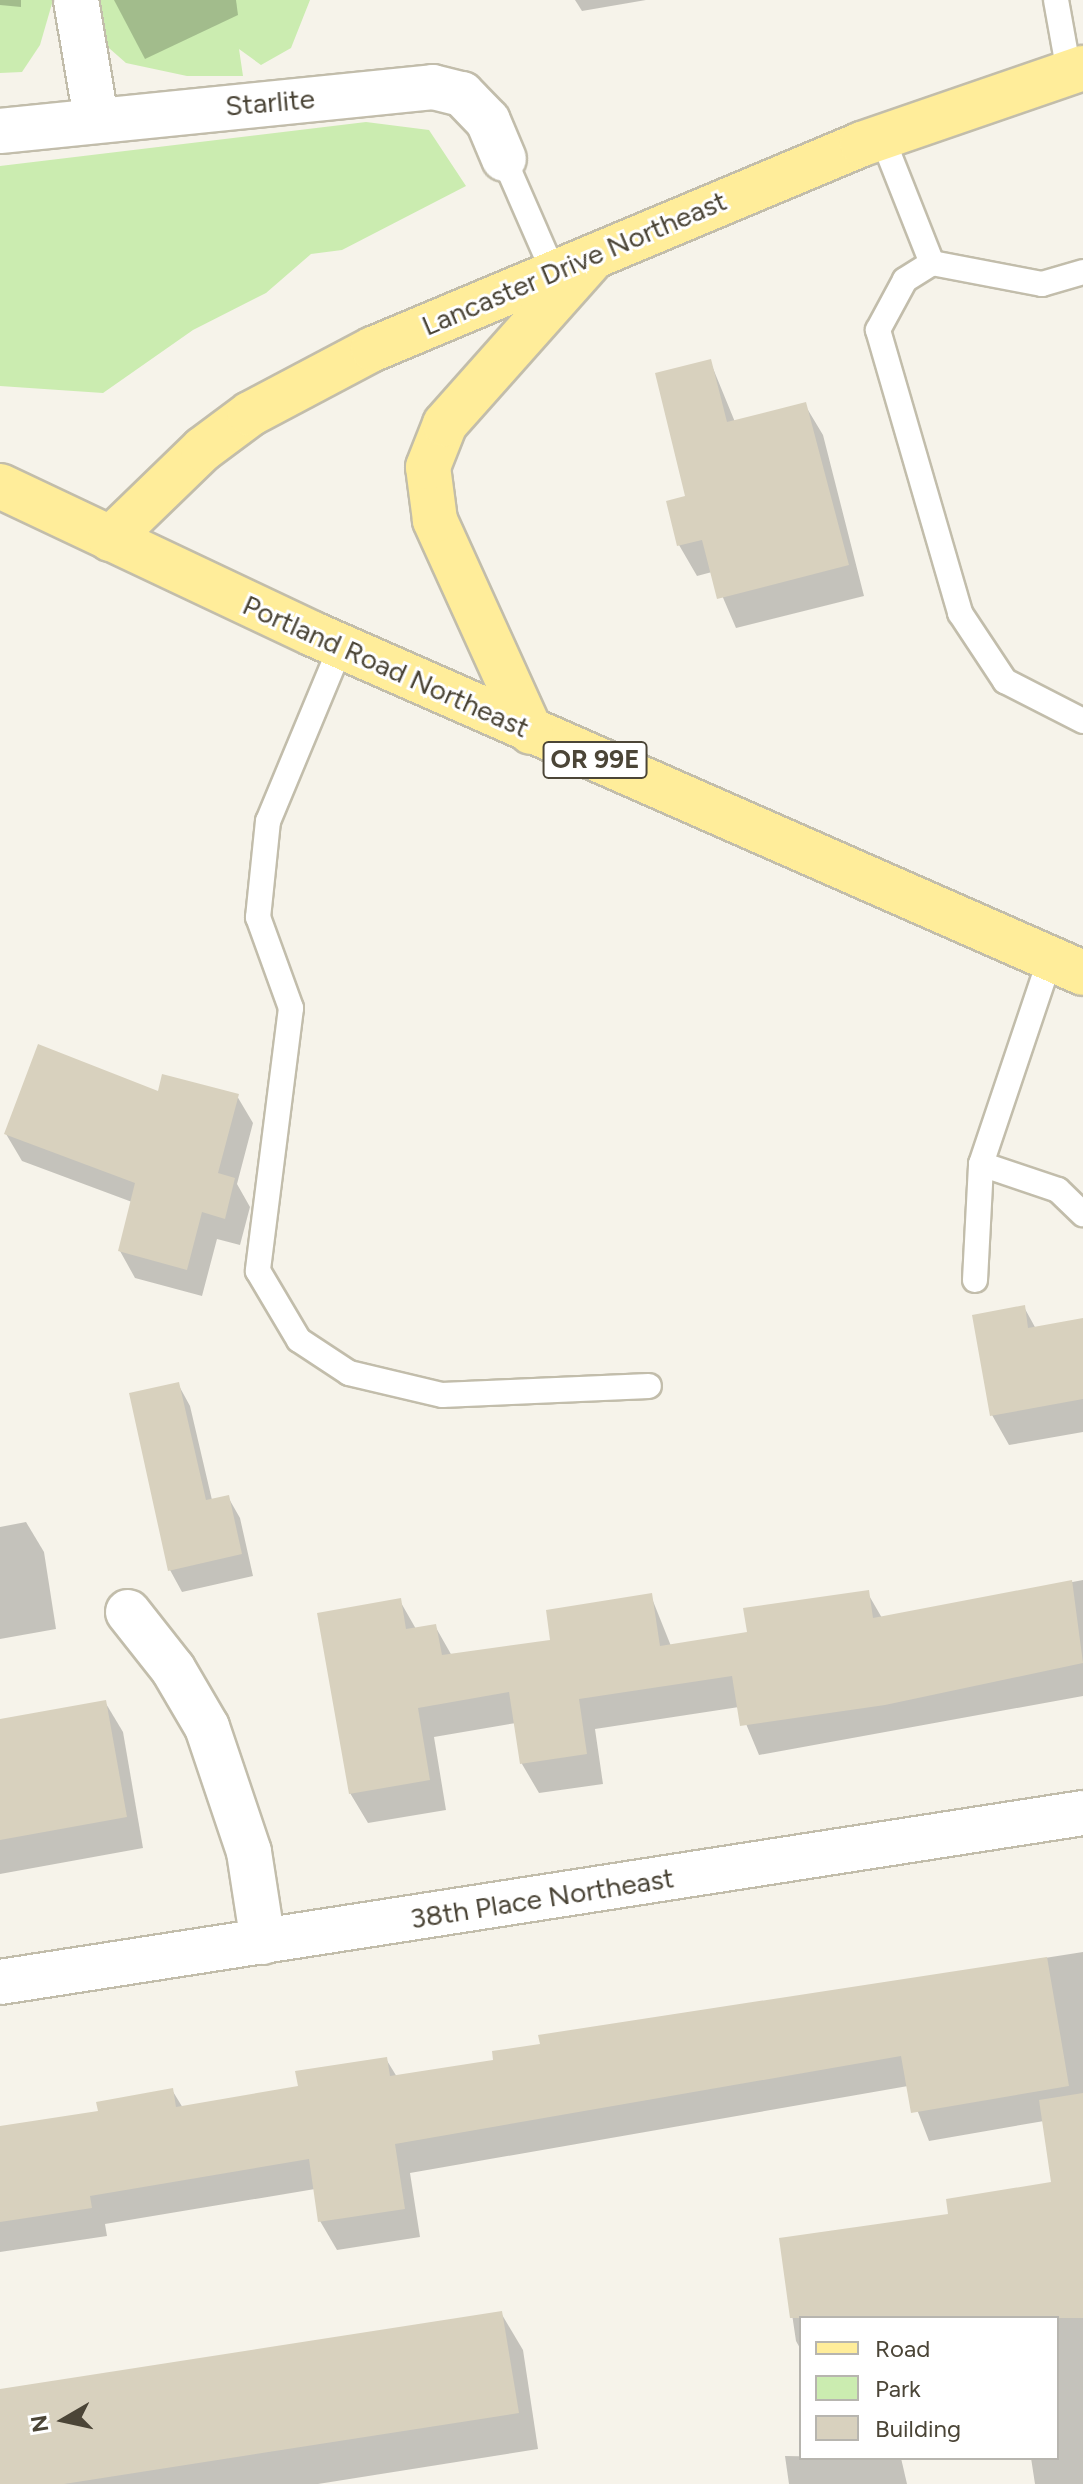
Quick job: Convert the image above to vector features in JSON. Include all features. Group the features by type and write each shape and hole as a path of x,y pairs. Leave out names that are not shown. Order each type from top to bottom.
{"main road":[{"name":"Lancaster Drive Northeast","path":"110,539 203,449 250,414 373,349 602,248 882,137 1076,70"},
{"path":"531,732 435,520 428,467 445,424 602,248"},
{"name":"Portland Road Northeast","path":"0,486 531,732 1067,966"}],"street":[{"path":"76,0 96,118"},
{"name":"Starlite","path":"0,131 96,118 433,87 462,94 488,121 504,159"},
{"path":"128,1612 173,1669 207,1727 249,1852 263,1942"},
{"name":"38th Place Northeast","path":"0,1982 1083,1813"}],"lane":[{"path":"1056,0 1076,70"},
{"path":"882,137 932,263"},
{"path":"504,159 553,271"},
{"path":"1083,272 1042,284 932,263 905,280 878,330 960,613 1005,681 1083,721"},
{"path":"341,646 268,821 258,917 291,1008 258,1271 299,1340 349,1373 442,1395 649,1386"},
{"path":"975,1280 981,1164 1067,966"},
{"path":"981,1164 1058,1190 1083,1188"},
{"path":"1058,1190 1083,1214"}],"green space":[{"path":"0,0 53,0 40,45 22,72 0,73"},
{"path":"92,0 310,0 291,48 261,65 239,49 243,76 187,76 126,63 93,34"},
{"path":"366,122 429,130 466,186 342,250 311,254 266,293 193,330 103,393 0,386 0,166"}],"building":[{"path":"711,359 727,422 806,402 849,565 717,599 702,540 677,546 666,501 685,496 655,373"},
{"path":"38,1044 158,1091 162,1074 239,1094 218,1173 235,1178 225,1219 202,1212 187,1270 118,1251 135,1183 4,1134"},
{"path":"1025,1305 1028,1328 1083,1318 1083,1399 990,1416 972,1315"},
{"path":"179,1382 206,1500 229,1495 242,1554 168,1571 129,1393"},
{"path":"1072,1580 1083,1663 885,1705 740,1726 732,1676 579,1699 587,1754 520,1764 509,1692 418,1708 430,1780 349,1794 317,1613 401,1598 406,1629 436,1624 442,1655 550,1640 546,1610 652,1593 660,1646 747,1632 743,1608 869,1590 873,1618"},
{"path":"106,1700 127,1817 0,1840 0,1719"},
{"path":"1047,1957 1069,2086 911,2113 901,2056 395,2144 405,2209 318,2222 309,2159 90,2196 92,2208 0,2222 0,2126 98,2111 96,2102 173,2088 176,2107 298,2086 295,2071 387,2057 390,2076 493,2060 492,2051 540,2044 538,2035"},
{"path":"1083,2093 1083,2318 790,2318 779,2238 948,2214 946,2199 1051,2182 1039,2100"},
{"path":"502,2311 519,2413 64,2484 0,2484 0,2389"}]}
